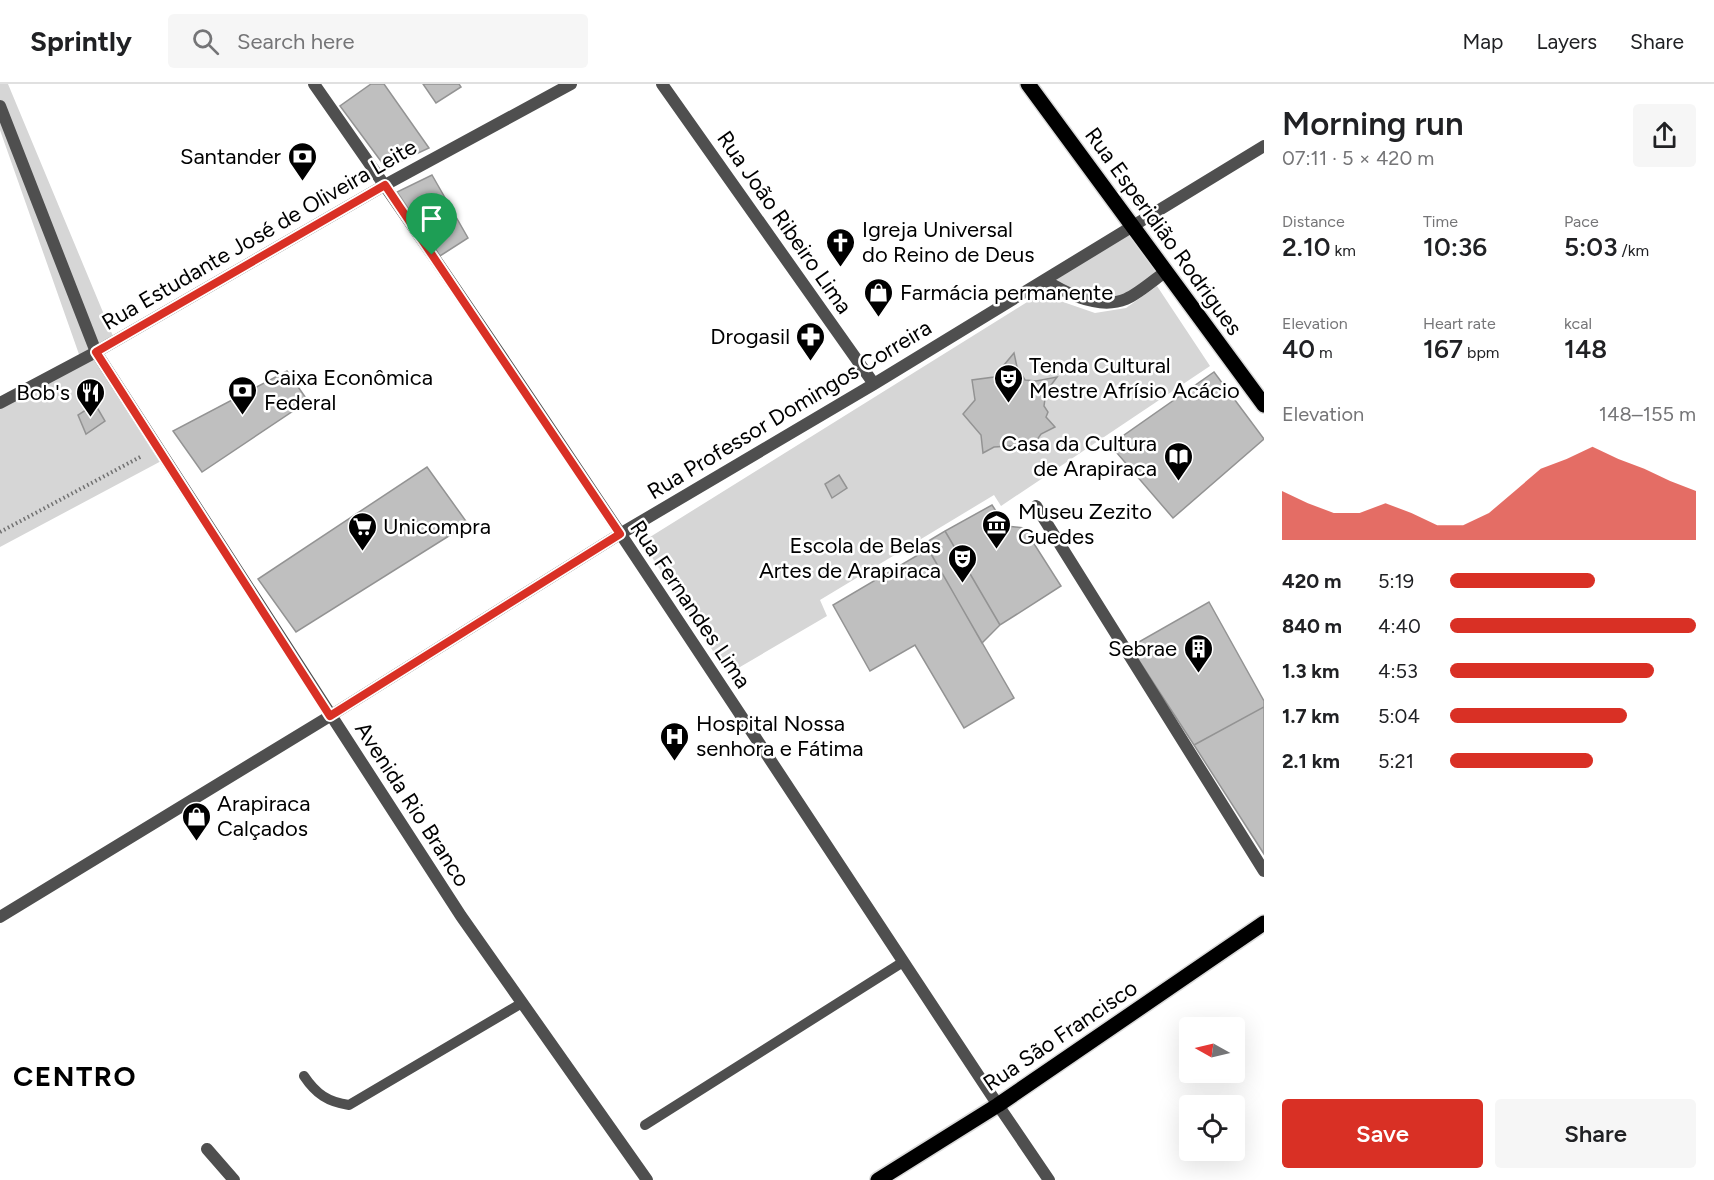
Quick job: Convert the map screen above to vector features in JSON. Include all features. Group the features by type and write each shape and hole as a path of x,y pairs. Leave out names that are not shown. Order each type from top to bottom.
{"main road":[{"name":"Rua Esperidião Rodrigues","path":"1028,84 1264,405"},
{"name":"Rua São Francisco","path":"878,1180 998,1105 1264,923"}],"street":[{"name":"Rua Fernandes Lima","path":"314,84 385,185 620,534 1049,1180"},
{"name":"Rua Estudante José de Oliveira Leite","path":"0,403 96,352 385,185 571,84"},
{"name":"Rua João Ribeiro Lima","path":"662,84 874,384"},
{"name":"Avenida Rio Branco","path":"0,106 96,352 461,916 647,1180"},
{"name":"Rua Professor Domingos Correira","path":"0,917 330,716 620,534 874,384 1264,146"},
{"path":"1045,280 1066,293 1102,303 1126,299 1165,272"},
{"path":"1036,507 1264,871"},
{"path":"207,1149 234,1180"}],"lane":[{"path":"645,1125 903,962"},
{"path":"304,1076 309,1085 331,1102 349,1104 522,1002"}],"path":[{"path":"0,532 158,448"}],"shaded area":[{"path":"0,84 8,84 115,341 96,352 165,459 0,547 0,408 81,360 0,130"},
{"path":"1133,226 1165,272 1126,299 1102,303 1045,280"},
{"path":"1157,286 1210,366 1001,506 994,495 820,600 827,616 728,674 642,542 1040,294 1095,313 1126,308"}],"building":[{"path":"371,84 384,84 429,148 386,168 340,106"},
{"path":"423,84 459,84 461,87 436,103"},
{"path":"432,175 468,238 440,256 397,192"},
{"name":"Tenda Cultural Mestre Afrísio Acácio","path":"1014,353 1017,367 1025,380 1036,381 1057,377 1046,392 1044,406 1048,412 1046,417 1055,427 1041,434 1030,450 1011,446 994,447 983,453 981,435 963,414 975,400 972,380 994,377"},
{"name":"Caixa Econômica Federal","path":"287,371 308,401 202,472 173,431"},
{"name":"Casa da Cultura de Arapiraca","path":"1214,372 1264,439 1173,518 1110,445"},
{"name":"Bob's","path":"95,404 105,421 86,434 78,415"},
{"name":"Unicompra","path":"427,467 468,524 296,632 258,579"},
{"path":"839,475 847,488 832,498 825,484"},
{"name":"Museu Zezito Guedes","path":"992,505 1006,526 1024,528 1061,586 1000,625 945,531"},
{"name":"Escola de Belas Artes de Arapiraca","path":"945,531 1000,625 982,643 925,543"},
{"path":"928,549 1014,698 964,728 915,645 870,671 833,605"},
{"name":"Sebrae","path":"1209,602 1264,701 1264,707 1194,745 1130,647"},
{"path":"1264,707 1264,854 1194,745"}],"place":[{"name":"Santander","path":"302,182"},
{"name":"Igreja Universal do Reino de Deus","path":"841,268"},
{"name":"Farmácia permanente","path":"879,318"},
{"name":"Drogasil","path":"811,362"},
{"name":"Tenda Cultural Mestre Afrísio Acácio","path":"1008,404"},
{"name":"Caixa Econômica Federal","path":"243,416"},
{"name":"Bob's","path":"91,418"},
{"name":"Casa da Cultura de Arapiraca","path":"1178,482"},
{"name":"Museu Zezito Guedes","path":"997,550"},
{"name":"Unicompra","path":"362,552"},
{"name":"Escola de Belas Artes de Arapiraca","path":"962,584"},
{"name":"Sebrae","path":"1198,674"},
{"name":"Hospital Nossa senhora e Fátima","path":"675,762"},
{"name":"Arapiraca Calçados","path":"196,842"}],"district":[{"name":"CENTRO","path":"75,1076"}],"route":[{"path":"385,185 432,255 620,534 330,716 96,352 385,185"}]}
